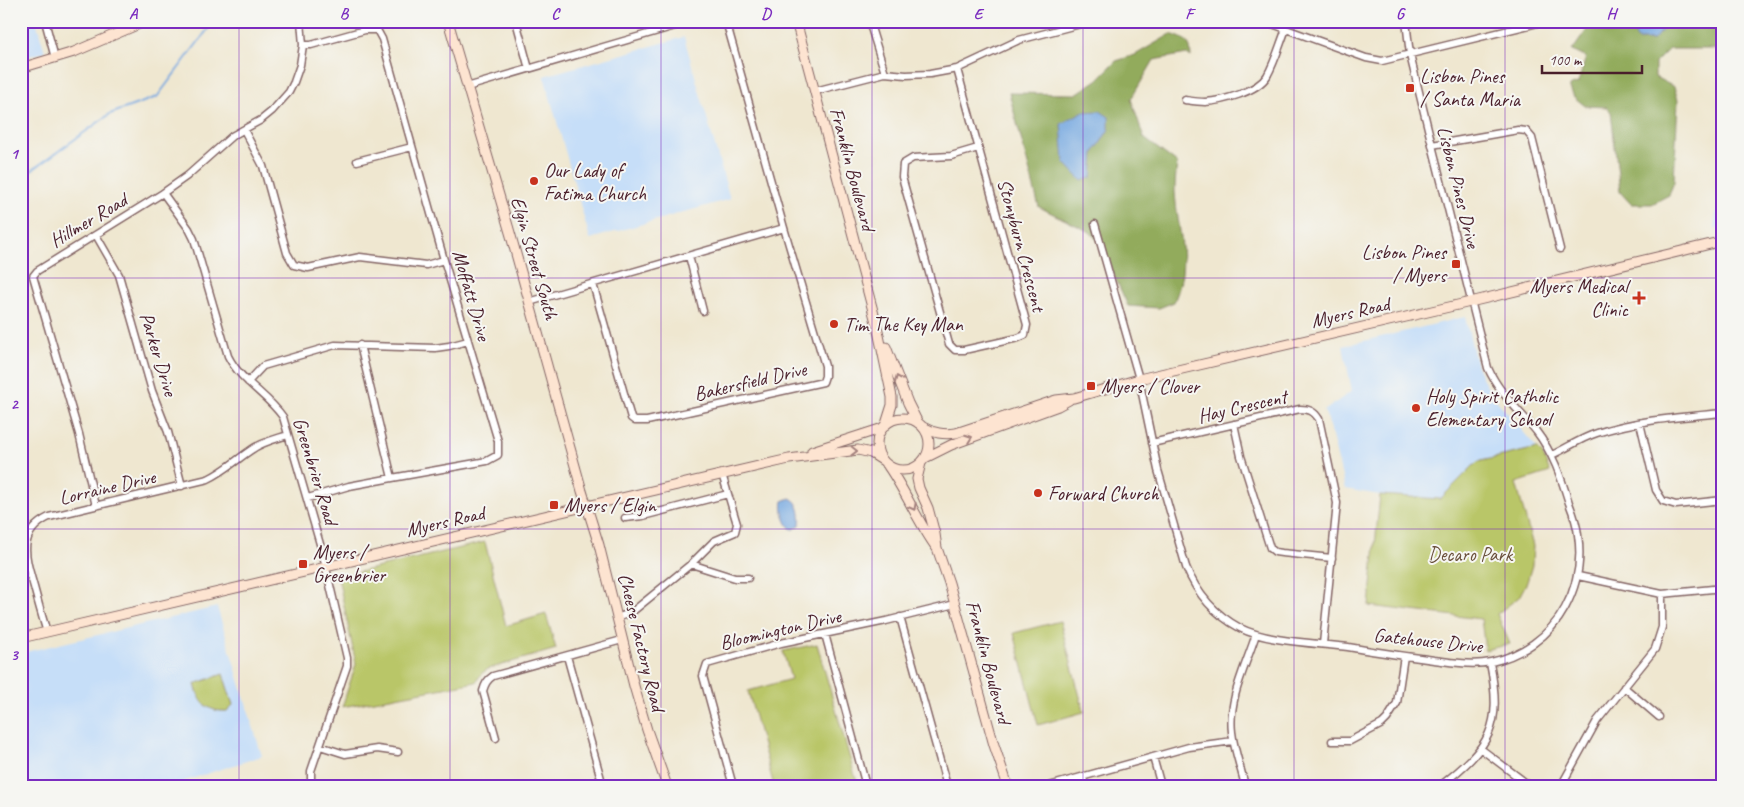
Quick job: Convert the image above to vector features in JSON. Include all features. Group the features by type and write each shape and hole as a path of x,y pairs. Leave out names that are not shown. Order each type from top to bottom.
{"main road":[{"path":"21,68 101,42 146,21"},
{"name":"Elgin Street South","path":"448,21 586,506"},
{"name":"Franklin Boulevard","path":"796,21 877,326 892,397 892,405 884,426"},
{"name":"Myers Road","path":"920,425 932,432 943,434 956,433 1056,400 1074,398 1139,379 1723,241"},
{"name":"Franklin Boulevard","path":"877,326 908,403 920,425"},
{"name":"Myers Road","path":"923,461 951,445 1058,406 1074,398"},
{"path":"902,418 920,425 927,435 929,443 928,451 923,461 914,468 905,470 896,469 885,463 878,454 877,440 884,426 902,418"},
{"name":"Myers Road","path":"21,638 789,458 884,426"},
{"name":"Myers Road","path":"789,458 858,450 871,453 885,463"},
{"name":"Franklin Boulevard","path":"923,461 918,471 918,483 936,534 937,548 955,604 994,745 1008,786"},
{"name":"Franklin Boulevard","path":"885,463 902,487 928,536 937,548"},
{"name":"Cheese Factory Road","path":"586,506 599,545 639,706 667,786"}],"street":[{"path":"45,21 55,58"},
{"name":"Hillmer Road","path":"96,506 79,434 33,276 37,271 163,193 187,176 232,136 272,111 289,92 300,65 303,45 301,21"},
{"path":"516,21 529,69"},
{"path":"467,88 692,21"},
{"name":"Bakersfield Drive","path":"593,284 631,418 635,422 647,421 823,382 826,376 825,366 726,21"},
{"path":"869,21 885,73"},
{"path":"815,91 885,73 906,75 930,74 957,69 1019,40 1092,21"},
{"path":"1264,21 1366,58 1382,61 1540,21"},
{"name":"Lisbon Pines Drive","path":"1406,21 1410,54 1471,302"},
{"path":"1056,22 1058,30"},
{"path":"1185,100 1205,102 1240,94 1260,84 1267,76 1286,29"},
{"name":"Moffatt Drive","path":"303,45 311,45 365,30 377,30 382,39 444,260 498,441 498,455 487,461 350,486 308,498"},
{"name":"Stonyburn Crescent","path":"957,69 1027,325 1025,335 1018,338 964,350 955,350 949,344 943,325 902,177 903,164 913,158 951,156 978,148"},
{"path":"244,130 263,166 287,253 294,265 308,268 360,258 426,265 444,260"},
{"path":"1432,145 1518,130 1526,131 1532,138 1560,249"},
{"path":"358,162 412,147"},
{"name":"Greenbrier Road","path":"163,193 190,229 194,239 228,356 238,373 277,408 283,417 308,498 326,566 347,662 346,671 311,771 311,786"},
{"name":"Gatehouse Drive","path":"1095,224 1139,379 1152,443 1186,567 1192,582 1211,608 1224,618 1256,634 1404,656 1462,663 1490,663 1520,652 1547,632 1563,612 1572,596 1578,576 1580,556 1578,533 1552,455 1536,432 1495,382 1484,358 1471,302"},
{"path":"529,302 784,228"},
{"name":"Parker Drive","path":"96,235 119,275 152,390 168,432 182,486"},
{"path":"689,256 703,311"},
{"path":"248,382 263,366 336,345 435,348 468,341"},
{"path":"360,345 392,478"},
{"name":"Hay Crescent","path":"1152,443 1300,409 1309,409 1316,414 1319,419 1337,498 1324,644"},
{"path":"1552,455 1596,433 1667,418 1723,413"},
{"path":"1640,423 1656,490 1663,501 1676,505 1723,500"},
{"path":"1234,424 1241,456 1270,548 1275,552 1332,558"},
{"name":"Lorraine Drive","path":"47,632 24,566 28,535 38,522 49,517 208,479 219,474 262,443 288,435"},
{"path":"617,618 632,612 691,564 714,541 735,532 737,524 722,474"},
{"path":"625,518 643,516 728,494"},
{"path":"691,564 734,578 748,578"},
{"path":"1578,576 1662,594 1723,588"},
{"path":"1561,786 1597,721 1651,655 1657,644 1662,627 1662,594"},
{"name":"Bloomington Drive","path":"733,786 703,676 704,667 710,662 781,643 955,604"},
{"path":"900,617 947,786"},
{"path":"825,634 866,786"},
{"path":"1245,786 1233,742 1231,722 1234,699 1256,634"},
{"path":"496,738 483,690 489,678 622,640"},
{"path":"567,656 603,786"},
{"path":"1332,741 1350,741 1382,724 1387,719 1397,703 1404,656"},
{"path":"1440,786 1465,766 1481,749 1490,730 1495,709 1495,692 1490,663"},
{"path":"1624,687 1659,717"},
{"path":"1049,786 1189,747 1233,742"},
{"path":"320,746 345,754 378,749 398,752"},
{"path":"1481,749 1530,786"},
{"path":"1153,757 1161,786"},
{"path":"1083,776 1085,786"}],"shaded area":[{"path":"21,21 36,21 45,52 21,58"},
{"path":"684,37 730,199 590,239 544,76"},
{"path":"1723,163 1723,227 1714,229"},
{"name":"Holy Spirit Catholic Elementary School","path":"1465,317 1477,366 1482,377 1492,395 1537,448 1477,462 1440,499 1380,495 1345,489 1328,420 1324,411 1352,391 1343,346"},
{"path":"217,607 262,756 169,786 21,786 21,653"}],"green space":[{"path":"1593,21 1627,21 1639,40 1653,40 1671,21 1723,21 1723,49 1669,49 1655,63 1655,77 1674,87 1678,100 1674,182 1669,195 1652,204 1631,204 1620,192 1611,112 1607,107 1585,106 1574,97 1569,86 1578,83 1586,57 1572,51"},
{"path":"1171,34 1186,41 1190,47 1191,57 1187,54 1154,60 1131,99 1144,138 1177,163 1175,191 1182,246 1182,273 1174,302 1159,308 1128,306 1099,242 1090,232 1039,207 1009,93 1076,94 1097,80 1116,61 1135,55","holes":["1082,112 1109,129 1094,153 1092,177"]},
{"name":"Decaro Park","path":"1537,448 1543,455 1550,472 1516,483 1533,546 1532,565 1527,582 1519,597 1497,614 1510,644 1485,650 1481,619 1369,606 1380,495 1440,499 1477,462"},
{"path":"485,542 506,626 546,614 556,649 488,669 481,674 476,682 342,707 356,664 338,577"},
{"path":"1060,621 1084,712 1038,725 1014,633"},
{"path":"817,644 855,776 859,784 774,786 748,691 791,679 783,651"},
{"path":"223,674 233,705 227,711 214,710 205,705 199,696 195,684"}],"water":[{"path":"1627,21 1671,21 1653,40 1638,40"},
{"path":"1100,111 1109,117 1109,129 1094,153 1092,177 1082,181 1064,162 1061,124 1082,112"},
{"path":"790,498 796,502 800,513 800,525 794,529 791,529 784,516 783,501"}],"waterway":[{"path":"21,178 110,114 157,97 214,21"}],"place":[{"name":"Lisbon Pines / Santa Maria","path":"1410,88"},
{"name":"Our Lady of Fatima Church","path":"534,181"},
{"name":"Lisbon Pines / Myers","path":"1456,264"},
{"name":"Myers Medical Clinic","path":"1639,298"},
{"name":"Tim The Key Man","path":"834,324"},
{"name":"Myers / Clover","path":"1091,386"},
{"name":"Holy Spirit Catholic Elementary School","path":"1416,408"},
{"name":"Forward Church","path":"1038,493"},
{"name":"Myers / Elgin","path":"554,505"},
{"name":"Myers / Greenbrier","path":"303,564"}]}
